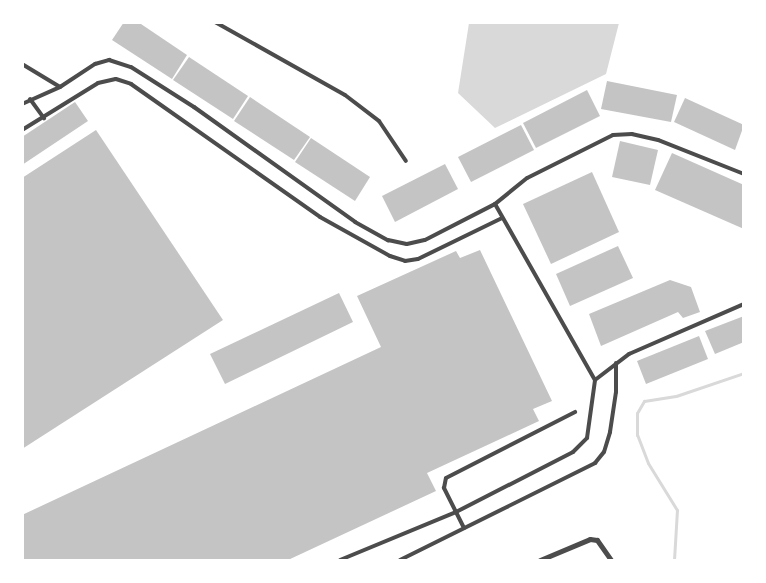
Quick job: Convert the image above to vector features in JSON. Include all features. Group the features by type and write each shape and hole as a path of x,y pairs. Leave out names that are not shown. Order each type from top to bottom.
{"street":[{"path":"540,560 590,539 597,540 612,560"}],"lane":[{"path":"215,22 345,95 379,121 406,161"},
{"path":"22,104 60,87 95,64 109,60 131,67 194,107 355,222 388,240 407,244 425,240 495,204 527,178 613,135 632,134 658,140 744,174"},
{"path":"22,64 60,87"},
{"path":"22,130 107,80 131,84 320,217 390,256 405,261 418,260 502,218"},
{"path":"30,99 44,118"},
{"path":"340,560 456,512 579,447 587,438 595,380 495,204"},
{"path":"595,380 629,354 744,304"},
{"path":"400,560 595,463 604,452 610,432 616,392 616,363"},
{"path":"464,528 444,488 446,478 575,412"}],"shaded area":[{"path":"469,22 619,23 606,74 495,128 458,93"}],"building":[{"path":"124,22 138,22 187,55 172,79 112,40"},
{"path":"189,57 248,96 233,119 173,80"},
{"path":"607,81 677,95 671,122 601,109"},
{"path":"587,90 600,116 536,148 523,123"},
{"path":"250,97 310,137 294,160 234,121"},
{"path":"685,98 744,125 735,150 674,122"},
{"path":"75,102 88,121 22,165 22,137"},
{"path":"521,125 534,150 471,182 458,157"},
{"path":"96,130 223,320 22,449 22,178"},
{"path":"311,138 370,177 355,201 295,162"},
{"path":"620,141 658,150 650,185 612,177"},
{"path":"672,153 744,185 744,229 655,190"},
{"path":"445,164 458,189 395,222 382,196"},
{"path":"592,172 619,232 551,264 523,204"},
{"path":"618,246 633,278 570,306 556,274"},
{"path":"480,250 552,401 533,409 539,421 427,473 436,491 288,560 22,560 22,515 381,347 357,296 456,251 460,258"},
{"path":"670,280 691,287 700,312 683,318 678,312 601,346 589,314"},
{"path":"339,293 353,322 225,384 210,354"},
{"path":"744,316 744,342 715,354 705,331"},
{"path":"699,336 708,359 646,384 637,361"}],"waterway":[{"path":"674,560 677,510 648,463 637,435 637,413 644,401 676,396 744,373"}]}
